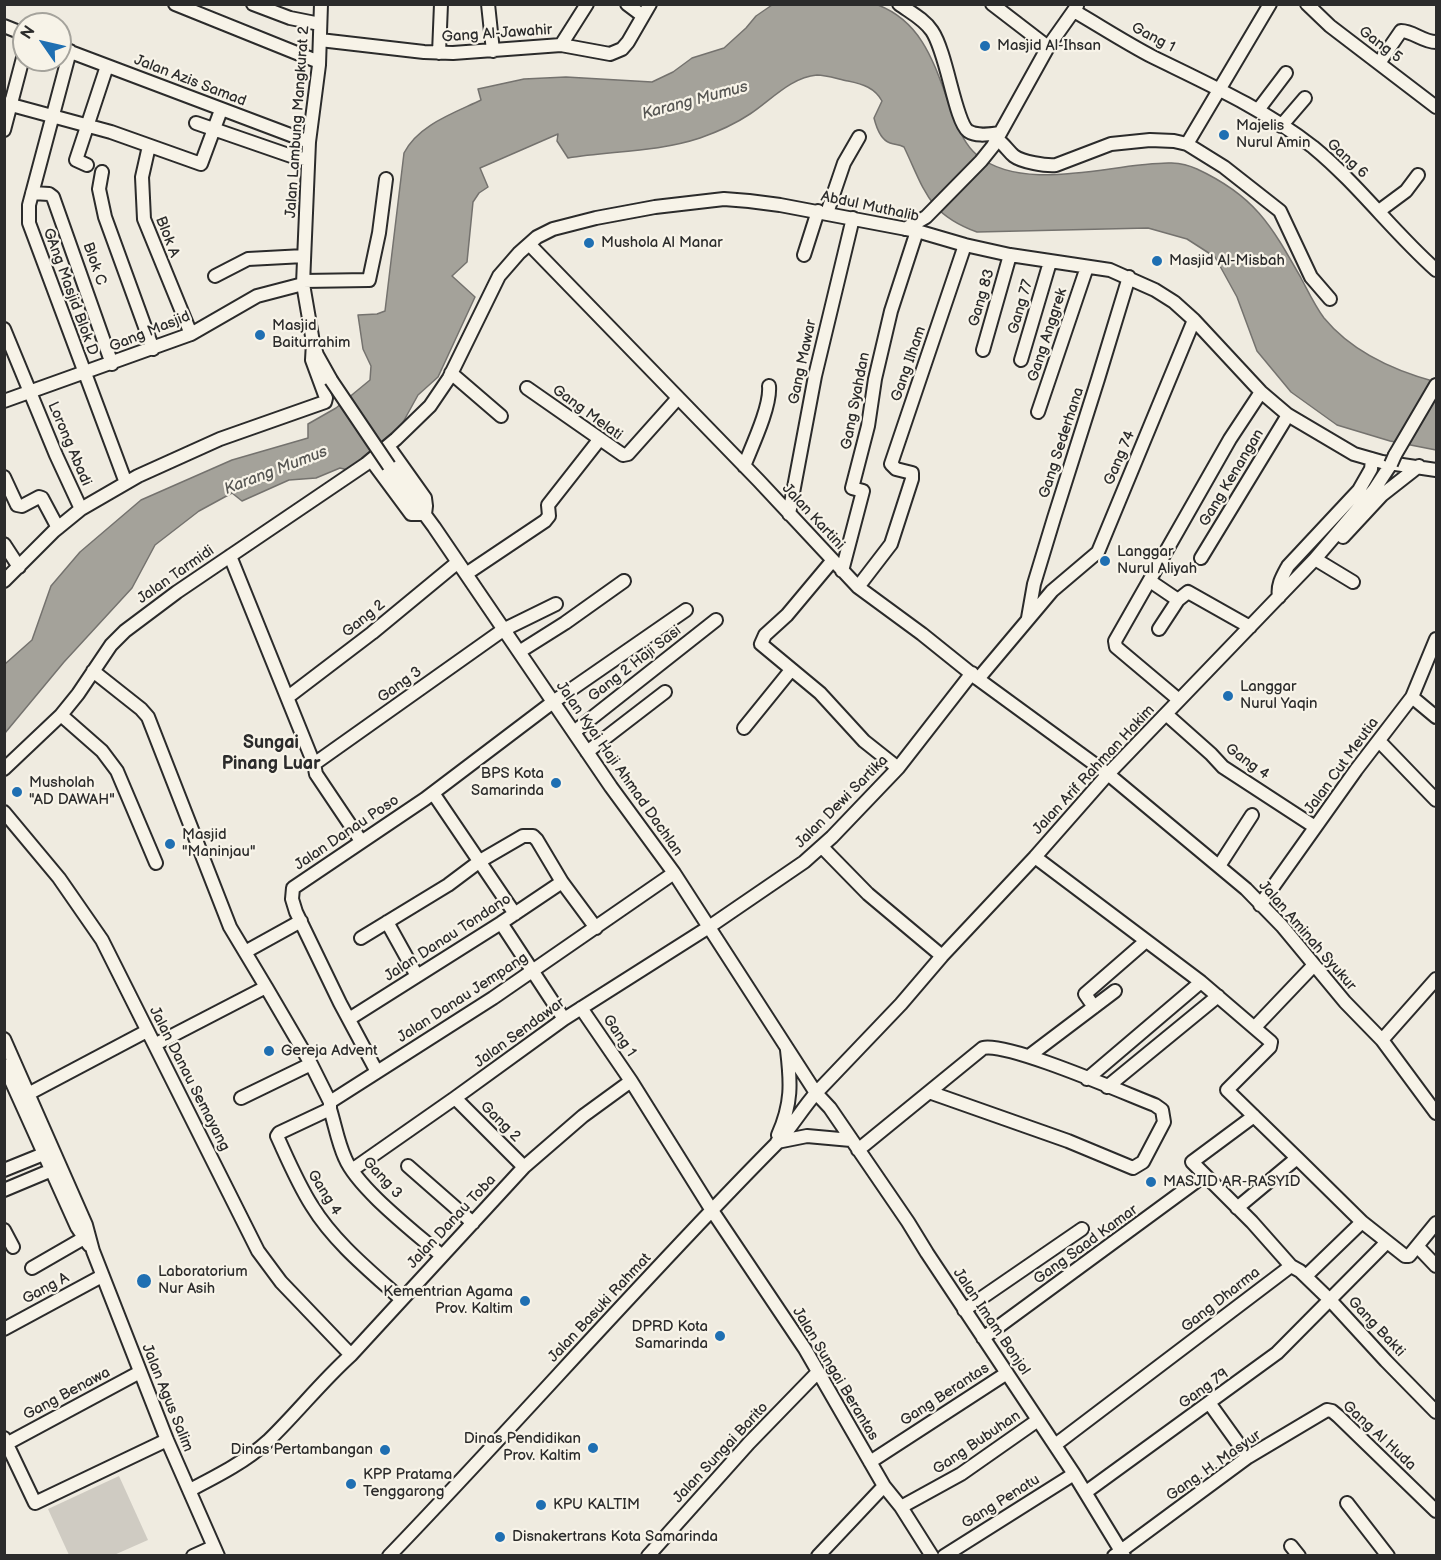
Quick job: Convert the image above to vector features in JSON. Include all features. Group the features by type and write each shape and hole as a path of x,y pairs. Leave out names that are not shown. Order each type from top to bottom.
{"street":[{"path":"175,4 319,62"},
{"path":"254,4 290,18 320,24"},
{"name":"Jalan Lambung Mangkurat 2","path":"321,4 319,62 309,142 303,283 313,342 331,380 389,466"},
{"path":"439,53 441,4"},
{"path":"488,4 493,51"},
{"path":"561,45 587,4"},
{"path":"627,4 643,16"},
{"name":"Gang Al-Jawahir","path":"320,40 439,53 561,45 604,54 616,52 628,42 651,4"},
{"path":"899,4 931,30 944,57 962,124 973,133 996,139 1006,145 1015,157 1048,166 1111,144 1150,140 1187,144 1224,167 1280,211 1311,276 1330,299"},
{"path":"992,4 1048,47"},
{"path":"1187,144 1270,4"},
{"name":"Gang 5","path":"1307,4 1330,26 1437,107"},
{"path":"911,230 981,161 1048,47 1076,8"},
{"name":"Gang 1","path":"1076,8 1148,54 1220,89"},
{"path":"1379,63 1401,31 1424,40 1437,42"},
{"name":"Jalan Azis Samad","path":"72,52 309,142"},
{"path":"87,165 76,160 107,66"},
{"path":"4,130 8,104 18,72"},
{"name":"GAng Masjid Blok D","path":"61,72 54,116 29,205 29,224 126,483"},
{"path":"1258,110 1286,73"},
{"name":"Gang 6","path":"1220,89 1258,110 1312,147 1437,270"},
{"path":"1281,126 1305,98"},
{"path":"8,104 86,124 201,164 221,110"},
{"path":"195,123 308,159"},
{"path":"804,255 844,163 859,137"},
{"name":"Blok A","path":"149,146 142,177 144,219 191,334"},
{"path":"102,172 99,189 105,217 153,349"},
{"path":"1379,211 1406,191 1418,175"},
{"name":"Gang Masjid","path":"4,401 191,334 257,296 303,283 369,280 379,233 386,179"},
{"name":"Blok C","path":"32,194 50,194 53,197 112,364"},
{"name":"Abdul Muthalib","path":"392,443 430,406 451,373 499,276 509,263 543,233 573,223 656,207 712,201 749,201 853,218 1010,255 1110,270 1129,277 1174,302 1262,392 1288,415 1354,454 1437,470"},
{"name":"Gang Mawar","path":"789,514 815,375 853,218"},
{"name":"Gang Syahdan","path":"842,571 863,491 852,488 868,426 883,344 899,283 904,275 911,230"},
{"name":"Jalan Kartini","path":"529,244 858,587 1108,774"},
{"name":"Gang Ilham","path":"858,587 891,544 912,479 912,473 894,469 891,464 965,245"},
{"name":"Gang 83","path":"983,350 1010,255"},
{"path":"215,276 248,259 304,256"},
{"name":"Gang 77","path":"1021,360 1050,262"},
{"name":"Gang Anggrek","path":"1038,412 1087,267"},
{"name":"Gang Sederhana","path":"1027,620 1034,584 1129,277"},
{"name":"Gang 74","path":"1027,620 1052,591 1098,552 1194,320"},
{"name":"Lorong Abadi","path":"4,329 81,509"},
{"path":"4,581 58,528 81,509 126,483 206,444 324,402 326,398 312,360 313,342"},
{"path":"451,373 501,416"},
{"name":"Jalan Arif Rahman Hakim","path":"816,1093 901,1004 1108,774 1319,554 1374,490 1385,460 1437,385"},
{"path":"744,466 759,428 769,395 769,386"},
{"name":"Gang Melati","path":"527,388 620,455 628,454 678,398"},
{"path":"1179,700 1114,644 1230,439 1262,392"},
{"name":"Gang Kenangan","path":"1201,558 1288,415"},
{"path":"466,574 548,518 548,505 599,440"},
{"path":"371,460 411,514 425,513 425,498 392,443"},
{"name":"Jalan Tarmidi","path":"4,769 61,715 111,645 125,631 177,592 371,460 392,443"},
{"path":"1279,597 1281,578 1288,566 1359,490 1371,469 1385,460"},
{"name":"Jalan Kyai Haji Ahmad Dachlan","path":"389,466 425,513 586,752 674,873 816,1093"},
{"path":"1353,582 1319,554 1334,547 1382,495 1419,466"},
{"path":"4,477 17,505 22,506 42,498 58,528"},
{"path":"4,544 19,567"},
{"path":"230,556 288,697 314,764 315,774 361,841"},
{"path":"833,561 761,641 762,647 820,693 864,741 898,768"},
{"name":"Gang 2","path":"288,697 372,633 458,562"},
{"path":"519,652 624,581"},
{"path":"1150,581 1178,600"},
{"path":"1159,629 1178,600 1188,591 1250,627"},
{"path":"503,630 556,604"},
{"path":"553,702 686,610"},
{"name":"Gang 2 Haji Sasi","path":"573,732 716,620"},
{"path":"975,676 1027,620"},
{"name":"Gang 3","path":"314,764 503,630"},
{"name":"Jalan Cut Meutia","path":"1260,905 1412,697 1432,664 1437,639"},
{"path":"744,728 791,670"},
{"path":"93,671 148,717 230,927 311,1064 330,1106"},
{"name":"Jalan Dewi Sartika","path":"709,927 804,862 822,847 898,768 975,676"},
{"path":"586,752 665,692"},
{"path":"1412,697 1437,717"},
{"name":"Jalan Danau Poso","path":"377,1072 301,921 292,899 292,893 296,885 433,793 553,702"},
{"name":"Gang 4","path":"1166,714 1223,767 1315,827"},
{"path":"61,715 102,751 117,771 156,863"},
{"path":"1379,741 1437,800"},
{"name":"Jalan Aminah Syukur","path":"1108,774 1246,889 1282,927 1345,1002 1382,1040 1437,1113"},
{"path":"433,793 514,914"},
{"name":"Jalan Danau Semayang","path":"4,812 60,878 92,923 156,1044 187,1111 258,1251 281,1282 351,1355"},
{"path":"1219,866 1252,815"},
{"path":"361,938 448,885 480,861 524,836 533,836 537,840 562,882 596,928"},
{"path":"822,847 868,894 942,956"},
{"path":"1035,857 1202,982 1255,1027 1272,1045 1227,1090 1362,1222 1408,1256 1437,1223"},
{"name":"Jalan Danau Jempang","path":"330,1106 674,873"},
{"name":"Jalan Danau Tondano","path":"349,1018 562,882"},
{"path":"245,952 301,921"},
{"path":"387,922 417,976"},
{"path":"501,923 531,972 564,1019"},
{"name":"Jalan Sendawar","path":"352,1170 564,1019 709,927"},
{"path":"1094,1007 1085,994 1146,941"},
{"path":"1255,1027 1314,965"},
{"path":"1382,1040 1437,979"},
{"path":"1087,1079 1202,982"},
{"path":"156,1044 266,987"},
{"path":"1426,990 1437,1000"},
{"path":"1029,1056 1115,991"},
{"path":"1107,1087 1218,996"},
{"name":"Gang 1","path":"581,1008 631,1081"},
{"path":"28,1094 147,1030"},
{"name":"Jalan Agus Salim","path":"4,1039 84,1238 93,1251"},
{"path":"775,1144 790,1097 787,1046"},
{"path":"775,1144 813,1136 855,1145 929,1092 983,1048 998,1047 1029,1056 1155,1105 1162,1110 1165,1116 1143,1162 1133,1168 1068,1141 929,1092"},
{"path":"240,1098 311,1064"},
{"name":"Jalan Agus Salim","path":"4,1065 49,1152"},
{"path":"631,1081 711,1209"},
{"name":"Jalan Danau Toba","path":"190,1490 247,1458 267,1441 351,1355 524,1167 583,1116 631,1081"},
{"name":"Jalan Imam Bonjol","path":"816,1093 830,1108 908,1222 1086,1492 1120,1554"},
{"name":"Jalan Basuki Rahmat","path":"389,1556 569,1365 711,1209 775,1144 816,1093"},
{"name":"Gang 2","path":"455,1098 524,1167"},
{"name":"Gang 3","path":"330,1106 345,1158 352,1170 367,1189 442,1256"},
{"name":"Gang 4","path":"330,1106 277,1136 298,1181 322,1221 352,1254 401,1299"},
{"path":"1254,1116 1192,1162 1291,1266"},
{"path":"4,1170 49,1152"},
{"path":"1237,1208 1297,1158"},
{"path":"408,1166 473,1223"},
{"path":"4,1190 56,1169"},
{"name":"Jalan Agus Salim","path":"56,1169 88,1229 102,1276 167,1440 216,1551"},
{"name":"Gang Saad Kamar","path":"983,1338 1205,1175"},
{"name":"Jalan Sungai Berantas","path":"711,1209 818,1372 884,1486 901,1507 932,1556"},
{"path":"1306,1276 1362,1222"},
{"path":"964,1310 1082,1229"},
{"path":"4,1230 13,1247"},
{"path":"32,1268 84,1238"},
{"name":"Gang 79","path":"1086,1492 1210,1404 1276,1353 1387,1242"},
{"path":"1418,1247 1437,1266"},
{"name":"Gang Bakti","path":"1291,1266 1306,1276 1437,1412"},
{"name":"Gang Dharma","path":"1055,1445 1291,1266"},
{"name":"Gang A","path":"4,1329 102,1276"},
{"name":"Gang Benawa","path":"6,1441 140,1372"},
{"name":"Jalan Sungai Barito","path":"648,1556 749,1443 818,1372"},
{"name":"Gang Berantas","path":"870,1462 1007,1373"},
{"path":"1210,1404 1248,1457"},
{"name":"Gang. H. Masyur","path":"1120,1554 1248,1457 1327,1410"},
{"name":"Gang Al Huda","path":"1327,1410 1338,1416 1437,1511"},
{"name":"Gang Bubuhan","path":"901,1507 961,1474 1038,1420"},
{"path":"6,1441 35,1503 167,1440"},
{"name":"Gang Penatu","path":"944,1556 1074,1474"},
{"path":"818,1556 884,1486"},
{"path":"1347,1503 1388,1556"},
{"path":"193,1556 216,1551"}],"shaded area":[{"path":"119,1476 148,1540 114,1555 69,1555 48,1509"}],"water":[{"name":"Karang Mumus","path":"772,5 878,5 895,13 908,24 928,51 966,142 977,155 993,165 1012,172 1055,175 1176,163 1197,169 1234,190 1260,214 1270,227 1318,309 1335,330 1375,359 1436,382 1436,450 1390,441 1337,425 1291,392 1257,351 1237,297 1215,257 1187,239 1148,228 977,232 961,225 938,209 930,199 904,147 890,143 882,136 874,118 882,101 876,93 868,87 853,82 817,75 798,80 738,121 684,143 568,158 557,141 558,134 480,168 488,187 479,193 473,202 467,262 452,276 475,297 438,377 418,395 396,435 352,471 340,468 316,478 289,480 242,501 232,493 199,511 155,545 132,588 64,662 5,733 5,664 32,640 51,586 80,552 141,500 232,460 308,438 308,424 336,408 370,380 371,366 363,349 358,315 385,311 404,153 418,135 448,115 481,100 478,89 524,79 566,77 652,82 673,72 692,58 724,48 756,16"}],"place":[{"name":"Masjid Al-Ihsan","path":"985,46"},
{"name":"Majelis Nurul Amin","path":"1224,135"},
{"name":"Mushola Al Manar","path":"589,243"},
{"name":"Masjid Al-Misbah","path":"1157,261"},
{"name":"Masjid Baiturrahim","path":"260,335"},
{"name":"Langgar Nurul Aliyah","path":"1105,561"},
{"name":"Langgar Nurul Yaqin","path":"1228,696"},
{"name":"BPS Kota Samarinda","path":"556,783"},
{"name":"Musholah \"AD DAWAH\"","path":"17,792"},
{"name":"Masjid \"Maninjau\"","path":"170,844"},
{"name":"Gereja Advent","path":"269,1051"},
{"name":"MASJID AR-RASYID","path":"1151,1182"},
{"name":"Laboratorium Nur Asih","path":"144,1281"},
{"name":"Kementrian Agama Prov. Kaltim","path":"525,1301"},
{"name":"DPRD Kota Samarinda","path":"720,1336"},
{"name":"Dinas Pendidikan Prov. Kaltim","path":"593,1448"},
{"name":"Dinas Pertambangan","path":"385,1450"},
{"name":"KPP Pratama Tenggarong","path":"351,1484"},
{"name":"KPU KALTIM","path":"541,1505"},
{"name":"Disnakertrans Kota Samarinda","path":"500,1537"}],"district":[{"name":"Sungai Pinang Luar","path":"271,753"}]}
